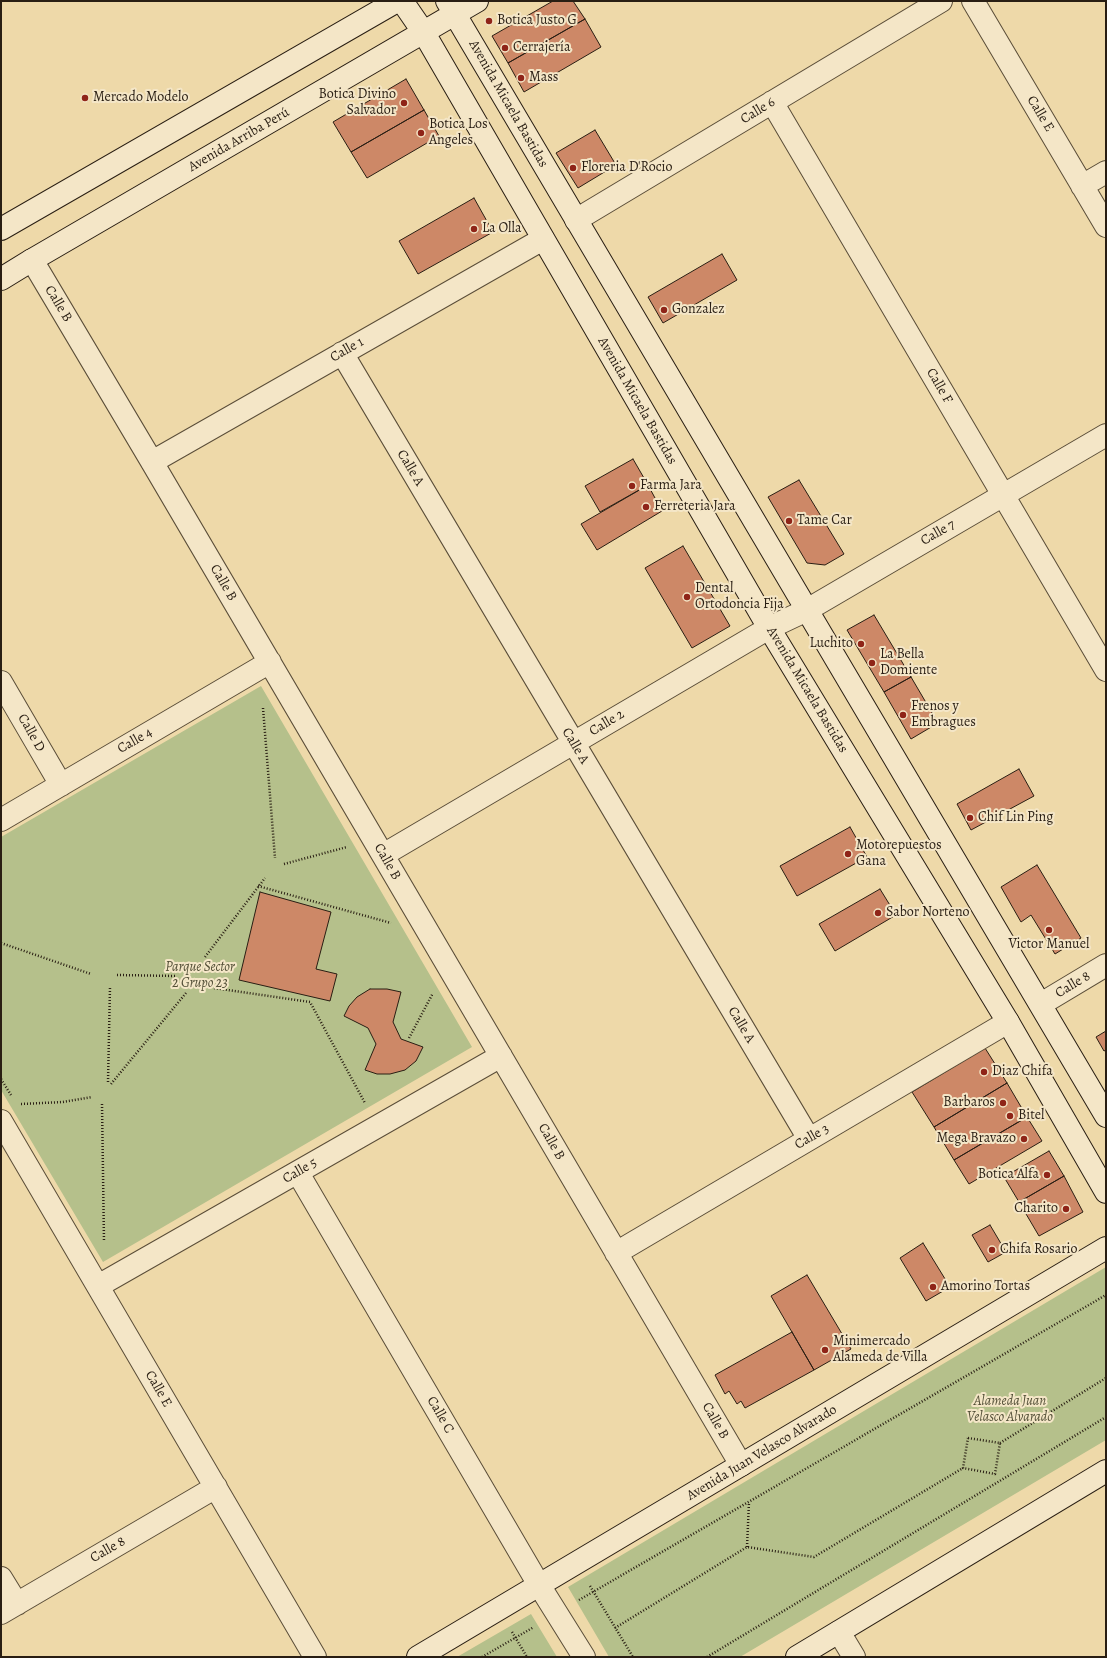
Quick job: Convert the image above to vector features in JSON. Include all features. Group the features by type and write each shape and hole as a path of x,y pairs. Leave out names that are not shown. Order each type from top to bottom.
{"street":[{"path":"1,229 397,1"},
{"name":"Avenida Micaela Bastidas","path":"402,1 424,33 769,628 1008,1022 1106,1192"},
{"name":"Avenida Arriba Perú","path":"1,279 424,33 451,8 477,1"},
{"name":"Calle 6","path":"576,220 941,1"},
{"name":"Calle E","path":"973,1 1106,226"},
{"name":"Avenida Micaela Bastidas","path":"451,8 1106,1116"},
{"name":"Calle F","path":"772,102 1106,670"},
{"path":"1082,186 1106,172"},
{"name":"Calle 1","path":"152,462 543,239"},
{"name":"Calle B","path":"32,260 270,662 741,1465"},
{"name":"Calle A","path":"342,353 809,1139"},
{"name":"Calle 7","path":"769,628 807,610 1106,435"},
{"name":"Calle 2","path":"383,855 769,628"},
{"name":"Calle 4","path":"1,820 270,662"},
{"name":"Calle D","path":"1,682 61,784"},
{"name":"Calle 8","path":"1041,1004 1106,965"},
{"name":"Calle 3","path":"616,1252 1008,1022"},
{"name":"Calle 5","path":"98,1286 501,1056"},
{"name":"Calle E","path":"1,1121 315,1657"},
{"name":"Calle C","path":"298,1173 540,1585 584,1657"},
{"name":"Avenida Juan Velasco Alvarado","path":"418,1657 1106,1248"},
{"path":"797,1657 1106,1471"},
{"name":"Calle 8","path":"9,1609 216,1487"},
{"path":"1,1578 9,1609"},
{"path":"839,1632 854,1657"}],"path":[{"path":"263,703 276,858"},
{"path":"344,840 352,853"},
{"path":"284,864 348,847"},
{"path":"205,957 265,878"},
{"path":"258,886 392,923 388,917"},
{"path":"1,943 91,974"},
{"path":"117,976 176,976"},
{"path":"429,986 437,1000"},
{"path":"108,1082 110,987"},
{"path":"214,988 310,1002 365,1103"},
{"path":"111,1084 186,993"},
{"path":"409,1038 433,993"},
{"path":"1,1078 12,1098"},
{"path":"16,1104 63,1102 92,1097"},
{"path":"358,1107 372,1100"},
{"path":"98,1286 105,1254 102,1104"},
{"path":"482,1657 1106,1295"},
{"path":"963,1468 968,1438 1000,1443 1106,1378"},
{"path":"707,1657 1106,1417"},
{"path":"615,1628 747,1547 814,1556 963,1468 995,1474 1000,1443"},
{"path":"747,1547 749,1502"},
{"path":"576,1563 632,1657"}],"green space":[{"name":"Parque Sector 2 Grupo 23","path":"261,686 472,1047 103,1262 1,1090 1,837"},
{"name":"Alameda Juan Velasco Alvarado","path":"1106,1267 1106,1440 740,1657 609,1657 568,1587"},
{"path":"531,1614 557,1657 457,1657"}],"building":[{"path":"553,1 573,1 585,19 508,63 492,36"},
{"path":"585,19 601,47 524,92 508,63"},
{"path":"406,79 424,110 351,152 333,122"},
{"path":"424,110 439,136 367,178 351,152"},
{"path":"595,130 616,165 578,188 556,153"},
{"path":"474,198 493,232 418,274 399,241"},
{"path":"722,254 737,280 663,323 648,297"},
{"path":"633,459 648,485 600,512 585,486"},
{"path":"799,480 844,554 825,565 807,563 768,497"},
{"path":"648,485 662,511 597,550 581,524"},
{"name":"Dental Ortodoncia Fija","path":"683,546 730,626 692,648 645,568"},
{"path":"874,615 911,677 884,692 847,630"},
{"path":"911,677 938,723 911,739 884,692"},
{"path":"1019,769 1034,796 971,830 957,804"},
{"path":"850,827 867,857 797,896 780,866"},
{"path":"1037,865 1081,938 1055,954 1031,915 1021,922 1001,887"},
{"path":"880,889 896,915 835,951 819,924"},
{"path":"260,892 331,912 316,969 337,974 330,1001 239,980"},
{"path":"370,989 387,989 401,992 393,1022 401,1039 423,1047 416,1061 405,1070 390,1074 377,1074 365,1070 376,1044 368,1028 344,1016 349,1006 357,997"},
{"path":"1106,1031 1106,1050 1104,1051 1096,1037"},
{"path":"985,1048 1007,1083 934,1127 912,1092"},
{"path":"1007,1083 1027,1117 954,1160 934,1127"},
{"path":"1027,1117 1042,1141 969,1184 954,1160"},
{"path":"1049,1151 1064,1176 1019,1202 1004,1177"},
{"path":"1064,1176 1083,1212 1039,1236 1019,1202"},
{"path":"990,1225 1006,1252 988,1262 972,1235"},
{"path":"923,1243 950,1287 926,1301 900,1258"},
{"path":"807,1275 851,1349 814,1370 771,1296"},
{"path":"792,1332 814,1370 745,1408 741,1401 737,1404 729,1391 725,1394 715,1375"}],"place":[{"name":"Botica Justo G","path":"489,21"},
{"name":"Cerrajería","path":"505,48"},
{"name":"Mass","path":"521,78"},
{"name":"Mercado Modelo","path":"85,98"},
{"name":"Botica Divino Salvador","path":"404,103"},
{"name":"Botica Los Angeles","path":"421,133"},
{"name":"Floreria D'Rocio","path":"573,168"},
{"name":"La Olla","path":"474,229"},
{"name":"Gonzalez","path":"664,310"},
{"name":"Farma Jara","path":"632,486"},
{"name":"Ferreteria Jara","path":"646,507"},
{"name":"Tame Car","path":"789,521"},
{"name":"Dental Ortodoncia Fija","path":"687,597"},
{"name":"Luchito","path":"861,644"},
{"name":"La Bella Domiente","path":"872,663"},
{"name":"Frenos y Embragues","path":"903,715"},
{"name":"Chif Lin Ping","path":"970,818"},
{"name":"Motorepuestos Gana","path":"848,854"},
{"name":"Sabor Norteno","path":"878,913"},
{"name":"Victor Manuel","path":"1049,930"},
{"name":"Diaz Chifa","path":"984,1072"},
{"name":"Barbaros","path":"1003,1103"},
{"name":"Bitel","path":"1010,1116"},
{"name":"Mega Bravazo","path":"1024,1139"},
{"name":"Botica Alfa","path":"1047,1175"},
{"name":"Charito","path":"1066,1209"},
{"name":"Chifa Rosario","path":"992,1250"},
{"name":"Amorino Tortas","path":"933,1287"},
{"name":"Minimercado Alameda de Villa","path":"825,1350"}]}
